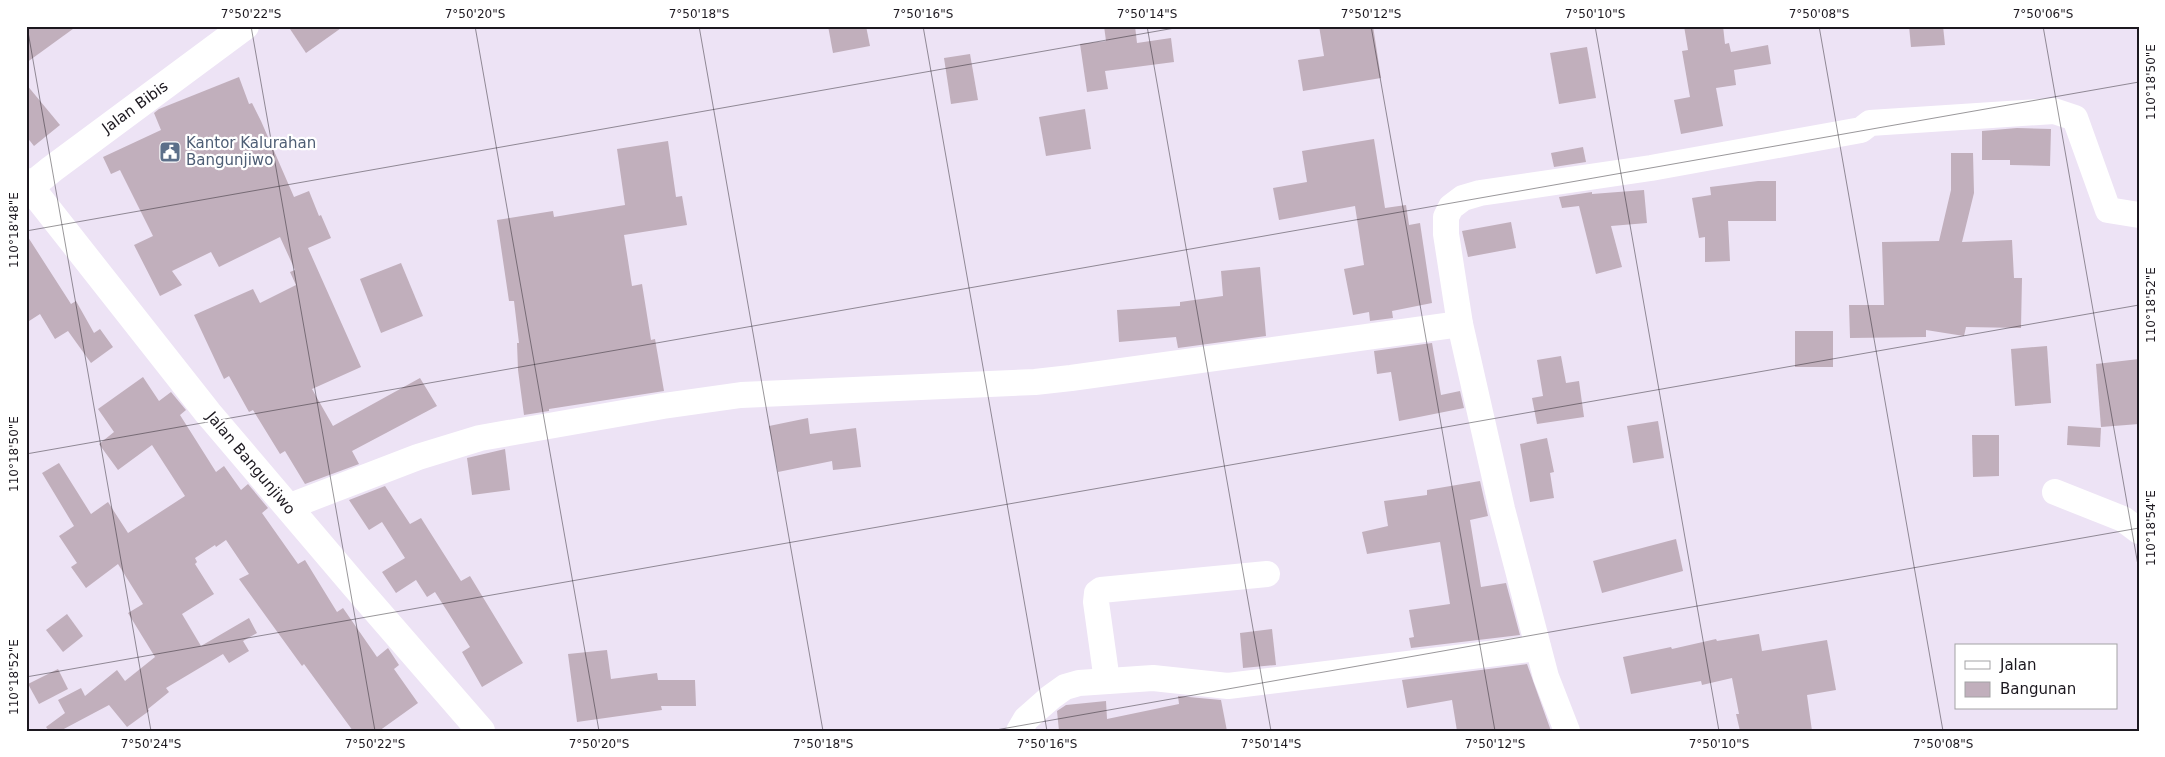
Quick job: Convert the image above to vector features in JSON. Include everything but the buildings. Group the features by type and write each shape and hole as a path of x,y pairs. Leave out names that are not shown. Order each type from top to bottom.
{"main road":[{"name":"Jalan Bibis","path":"28,186 245,26"},
{"name":"Jalan Bangunjiwo","path":"28,186 208,413 481,731"}],"street":[{"path":"1567,731 1546,677 1538,648 1502,509 1460,324 1446,234 1446,217 1451,207 1463,198 1480,193 1652,168 1861,130 1870,123 2054,111 2075,118 2108,210 2139,215"},
{"path":"288,507 418,457 480,438 672,404 741,395 1062,379 1460,324"},
{"path":"2055,492 2123,519 2139,531"},
{"path":"1107,681 1096,602 1097,593 1101,590 1267,574"},
{"path":"1020,731 1026,719 1065,687 1079,683 1153,678 1228,686 1538,648"}],"place":[{"name":"Kantor Kalurahan Bangunjiwo","path":"170,152"}]}
